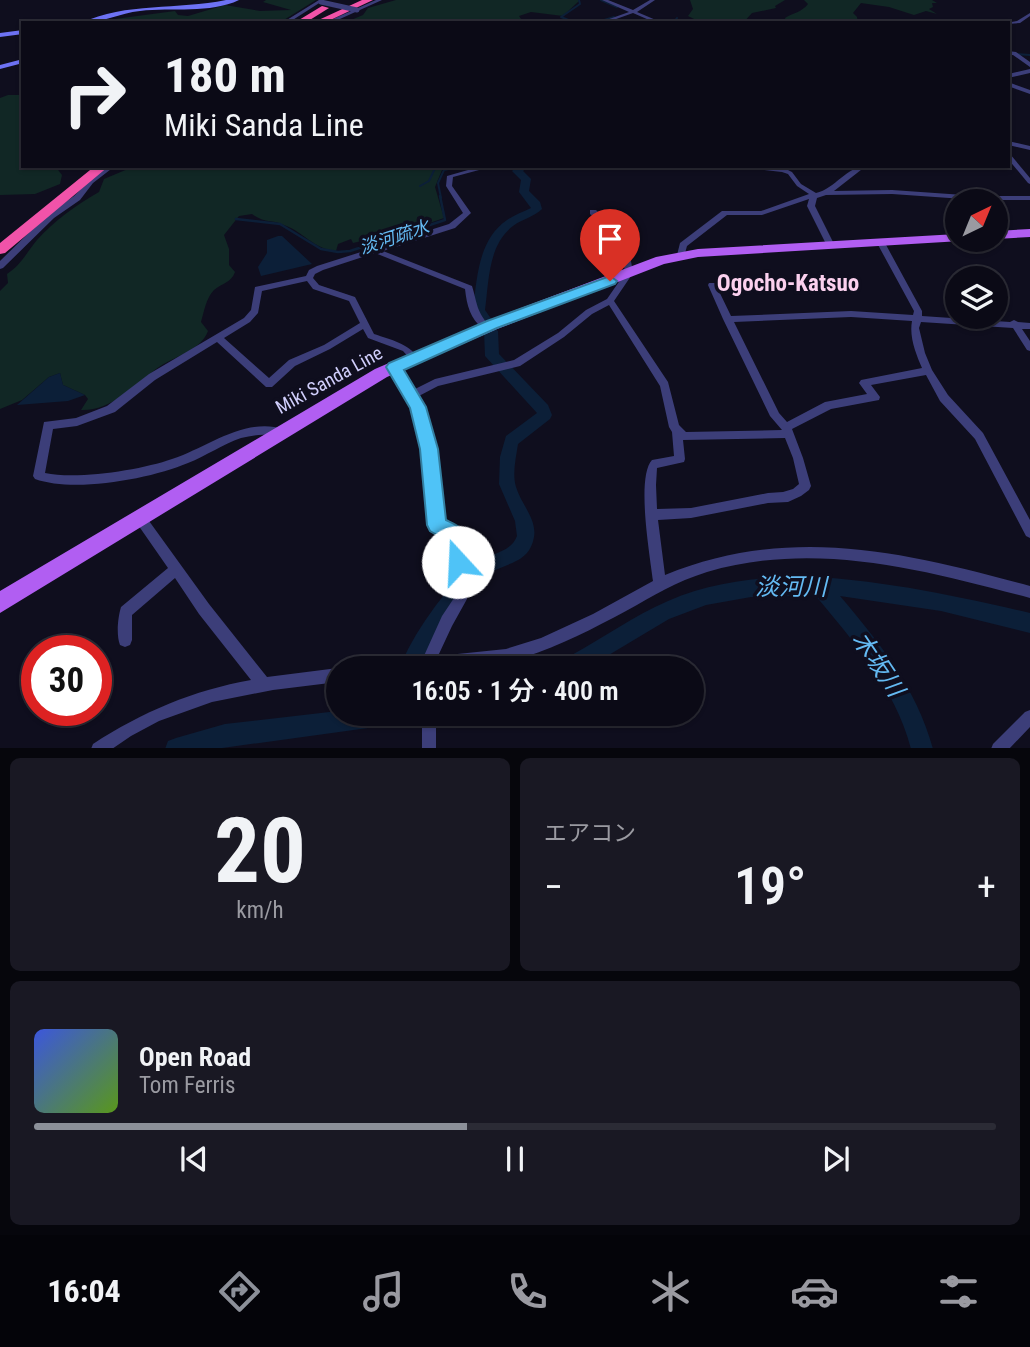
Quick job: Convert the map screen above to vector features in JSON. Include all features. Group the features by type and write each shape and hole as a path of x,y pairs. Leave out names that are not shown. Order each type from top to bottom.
{"highway":[{"path":"299,21 333,0"},
{"path":"300,21 341,0"},
{"path":"309,21 353,0"},
{"path":"321,21 369,0"},
{"path":"0,239 89,168"},
{"path":"0,250 101,168"}],"main road":[{"path":"1008,234 1030,233"},
{"name":"Miki Sanda Line","path":"0,603 280,432 394,367 486,327 681,255 945,239"}],"street":[{"path":"92,21 138,9 211,5 236,0"},
{"path":"331,21 380,0"},
{"path":"604,0 656,21"},
{"path":"606,21 634,12 653,0"},
{"path":"287,21 321,1 358,11"},
{"path":"1010,23 1018,22 1030,14"},
{"path":"0,35 21,32"},
{"path":"1011,53 1030,65"},
{"path":"0,67 21,62"},
{"path":"1010,76 1030,71"},
{"path":"1010,85 1030,92"},
{"path":"1010,143 1030,148"},
{"path":"1010,157 1030,181"},
{"path":"0,266 51,216 77,198 108,168"},
{"path":"309,278 312,272 320,268 452,226 467,213 449,186 450,176 483,168"},
{"path":"765,168 790,173 799,185 814,197"},
{"path":"826,193 860,168"},
{"path":"681,255 683,245 725,213 762,213 802,198 826,193 892,192 1028,200"},
{"path":"814,197 811,206 831,246"},
{"path":"412,395 435,383 517,363 561,335 589,312 610,301 629,273 621,226 607,225 593,212"},
{"path":"881,243 918,310 915,328 920,353 928,371 943,398 979,436 1030,532"},
{"path":"374,250 469,288 471,308 477,320 486,327"},
{"path":"309,278 316,287 352,299 375,339 406,349 414,358"},
{"path":"280,432 268,429 246,433 160,468 61,480 39,476 48,425 76,422 111,409 152,377 247,320 255,311 258,289 309,278"},
{"path":"653,515 691,513 768,498 781,499 799,493 804,486 798,458 787,430 775,416 712,285"},
{"path":"610,301 665,385 677,432 680,459 657,463 650,472 649,502 653,515 660,584"},
{"path":"727,319 851,314 1030,326"},
{"path":"1014,323 1030,348"},
{"path":"219,339 269,384 292,363 327,347 364,324"},
{"path":"394,367 418,407 429,449 437,525 454,535 461,599 447,621 432,656"},
{"path":"677,432 684,436 787,430 829,405 875,397 864,383 928,371"},
{"path":"140,518 175,570 263,683"},
{"path":"506,656 540,646 660,584 696,570 740,558 813,552 887,557 1030,592"},
{"path":"125,640 126,612 175,570"},
{"path":"98,748 166,709 203,696 263,683 326,676"},
{"path":"998,748 1030,717"},
{"path":"429,726 430,747"}],"green space":[{"path":"316,0 282,21 110,21 175,11 178,15 188,16 225,5 260,11 291,10 263,2"},
{"path":"396,0 579,1 563,16 531,12 519,16 522,21 349,21 363,15 368,8"},
{"path":"690,0 785,0 775,6 776,8 752,13 745,21 698,21 688,16 693,9"},
{"path":"804,0 932,0 937,3 932,3 933,7 929,9 937,14 926,11 914,15 889,7 861,3 853,13 858,21 786,21 785,18 808,4"},
{"path":"21,95 21,168 57,168 62,175 60,184 35,194 0,195 0,98"},
{"path":"130,168 438,168 442,170 435,187 444,218 366,245 365,240 353,243 351,239 338,244 336,251 321,247 279,223 252,214 239,216 224,235 229,249 229,265 235,272 209,297 201,322 208,331 199,344 163,364 122,396 102,406 81,410 88,399 63,385 60,373 49,377 22,400 0,409 0,291 8,283 7,274 51,226 99,192 104,179"}],"water":[{"path":"282,236 312,264 261,276 258,267 267,253 267,240"},
{"path":"60,373 63,385 85,395 68,401 17,405 49,377"}],"waterway":[{"path":"571,21 561,17 580,4 579,0"},
{"path":"601,0 617,7"},
{"path":"601,21 614,17"},
{"name":"淡河疏水","path":"1016,54 1030,55"},
{"path":"420,186 429,181 435,168"},
{"name":"淡河疏水","path":"441,198 438,183 444,170 454,168"},
{"path":"486,320 479,310 486,261 495,238 515,219 537,209 536,204 524,192 526,179 517,171 521,168"},
{"name":"淡河疏水","path":"236,219 280,224 321,249 350,251 445,220 440,196"},
{"path":"417,656 441,615 460,590 482,568 520,549 525,536 523,521 507,484 508,457 511,441 545,415 543,409 492,356 491,331"},
{"name":"淡河川","path":"590,656 664,612 706,596 751,587 846,587 894,593 1030,623"},
{"name":"木坂川","path":"820,587 865,642 895,685 917,729 922,748"},
{"name":"淡河川","path":"180,748 225,735 326,723"}],"district":[{"name":"Ogocho-Katsuo","path":"788,283"}],"route":[{"path":"458,562 454,535 437,525 429,449 418,407 394,367 492,325 610,281"}]}
